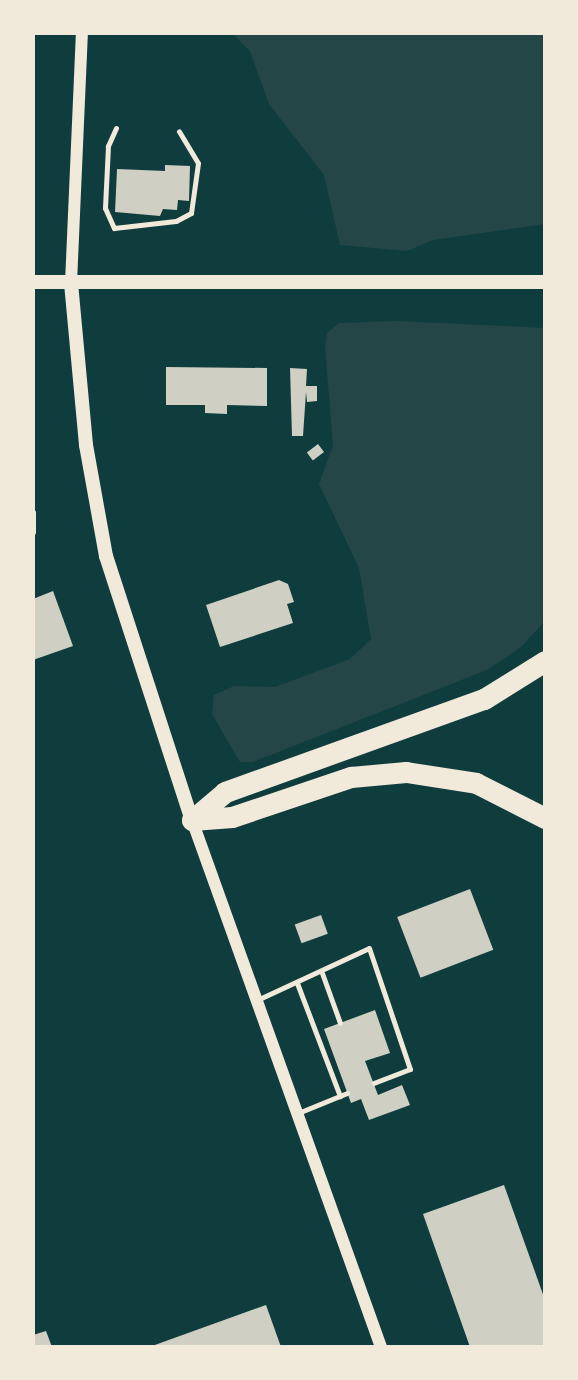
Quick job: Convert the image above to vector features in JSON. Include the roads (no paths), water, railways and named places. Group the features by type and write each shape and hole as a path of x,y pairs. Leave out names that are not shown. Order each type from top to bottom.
{"highway":[{"path":"192,820 225,792 476,702 545,661"},
{"path":"192,820 232,817 351,777 406,772 476,783 545,818"}],"main road":[{"path":"33,282 545,282"},
{"path":"71,283 86,445 106,556 192,820"}],"street":[{"path":"71,283 82,33"},
{"path":"192,820 381,1347"}],"lane":[{"path":"116,128 108,146 105,208 114,228 176,221 191,213 198,163 179,131"},
{"path":"33,512 33,532"},
{"path":"257,1000 322,973 369,948 410,1069 373,1083"},
{"path":"322,973 340,1023"},
{"path":"297,983 340,1096"},
{"path":"298,1113 347,1093"}]}
